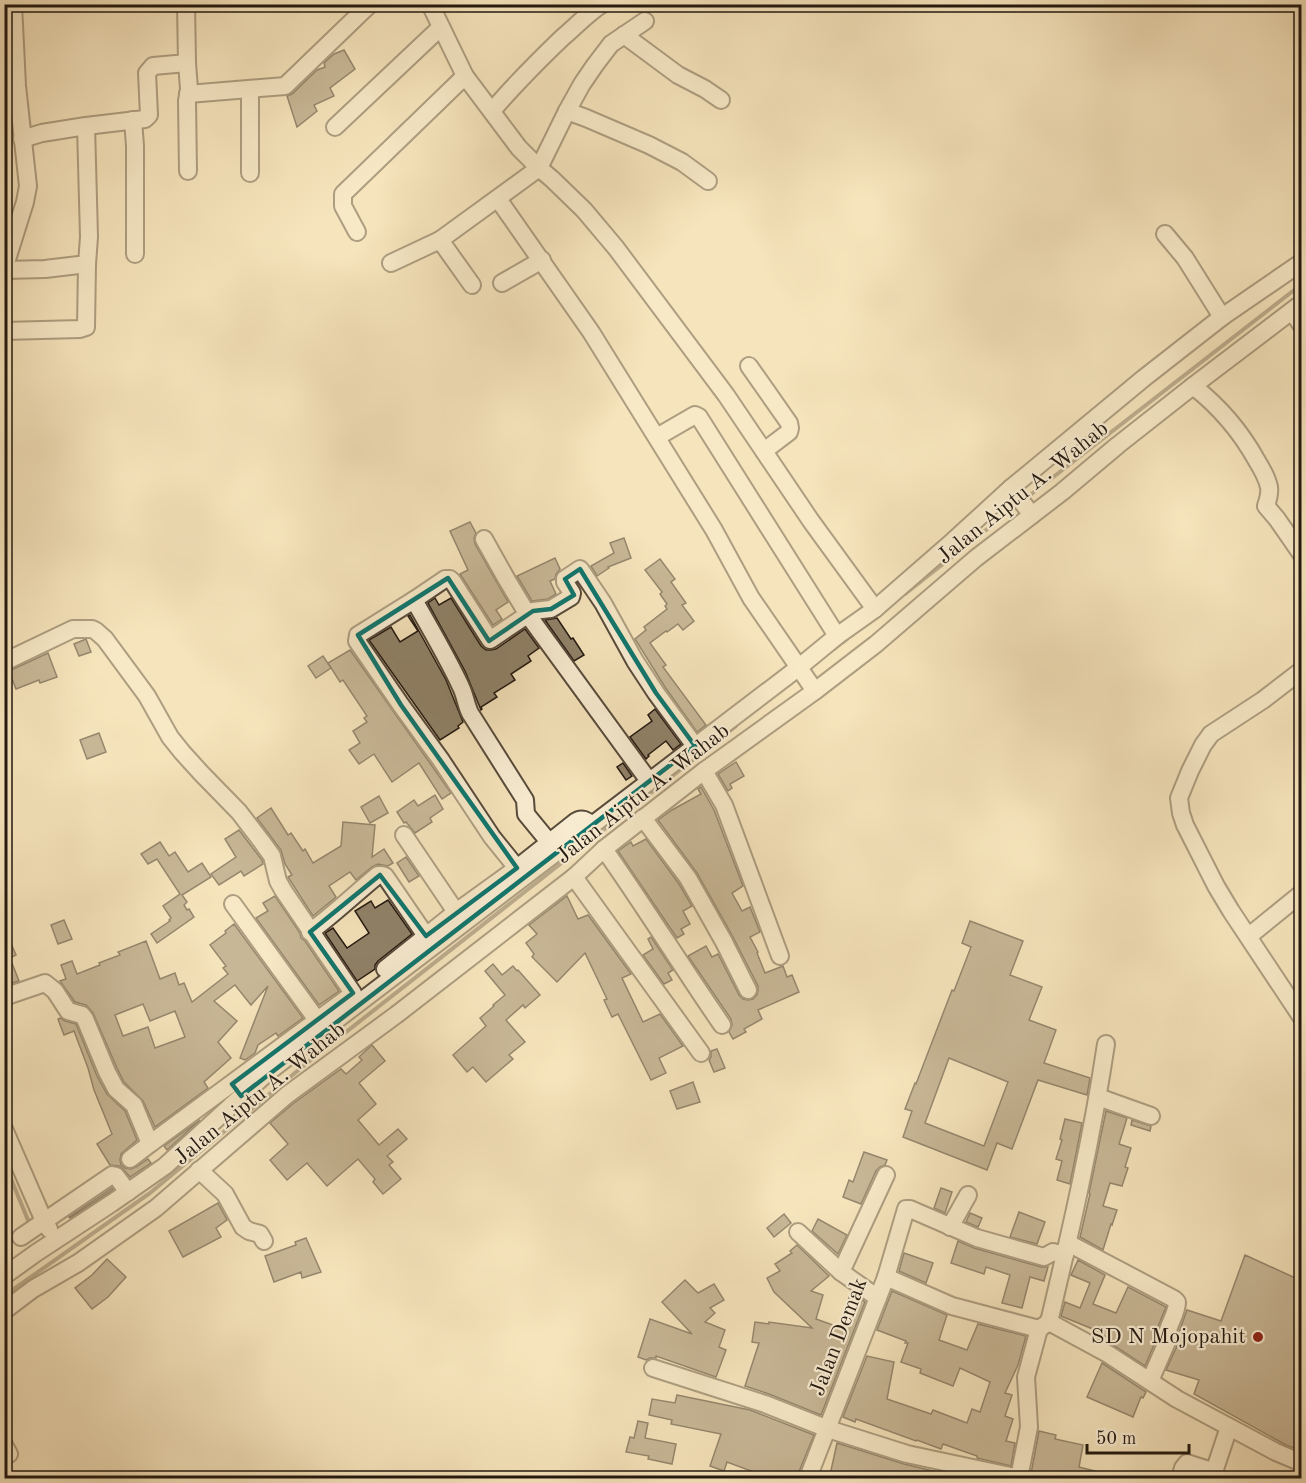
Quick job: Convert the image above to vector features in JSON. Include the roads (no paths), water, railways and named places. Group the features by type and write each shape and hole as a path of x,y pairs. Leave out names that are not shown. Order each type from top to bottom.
{"street":[{"path":"13,4 17,86 28,186 4,269 45,269 87,264"},
{"path":"186,4 188,171"},
{"path":"188,94 285,86 370,4"},
{"path":"430,4 465,76 519,148 584,210 616,248 719,386 811,521 875,609"},
{"path":"492,111 543,56 591,11 602,4"},
{"path":"391,263 440,240 539,168 582,84 611,44 645,21"},
{"path":"335,127 441,27"},
{"path":"624,34 678,75 721,100"},
{"path":"22,139 42,133 145,119 149,115 146,75 149,69 153,66 187,63"},
{"path":"357,232 343,206 343,195 465,76"},
{"path":"250,89 250,173"},
{"path":"567,111 649,145 682,162 708,181"},
{"path":"133,120 135,254"},
{"path":"4,331 84,328 86,324 89,237 86,126"},
{"path":"498,199 591,332 714,530 751,598 814,690"},
{"path":"1165,234 1185,258 1222,317"},
{"path":"440,240 472,285"},
{"path":"502,283 542,260"},
{"path":"130,1159 151,1143 239,1093 277,1066 695,746 800,670 837,636 875,609 1144,378 1222,317 1302,262"},
{"path":"1297,307 1302,326"},
{"name":"Jalan Aiptu A. Wahab","path":"4,1311 33,1289 78,1263 156,1208 259,1115 396,1015 574,877 643,818 876,644 1030,513 1062,492 1118,445 1297,307"},
{"path":"749,366 789,423 790,428 789,432 764,451"},
{"path":"1196,384 1245,440 1262,469 1269,488 1266,506 1302,555"},
{"path":"657,437 695,415 699,417 837,636"},
{"path":"1012,490 1030,513"},
{"path":"483,539 528,615 649,781"},
{"path":"517,868 492,837 441,760 407,714 357,641 358,636 445,579 450,579 490,640 536,610 551,609 571,597 571,591 565,579 579,569 613,620 643,673 695,746"},
{"path":"414,600 456,675 463,690 466,706 525,800 526,814 549,842"},
{"path":"4,662 73,629 92,629 105,639 147,696 170,737 239,812 262,842 274,861 280,885 353,993"},
{"path":"1302,669 1263,700 1211,734 1203,745 1179,794 1179,804 1185,825 1216,886 1302,1018"},
{"path":"704,771 724,805 780,956"},
{"path":"643,818 688,878 748,990"},
{"path":"4,1276 165,1166 317,1020 456,912 578,820 585,819 592,825"},
{"path":"404,835 456,912"},
{"path":"604,849 722,1025"},
{"path":"310,932 332,916 378,875 382,875 385,876 426,936"},
{"path":"574,877 701,1053"},
{"path":"1249,936 1302,893"},
{"path":"233,904 317,1020"},
{"path":"4,997 45,983 55,991 68,1011 82,1015 110,1078 120,1093 134,1105 151,1143"},
{"path":"653,1368 765,1404 828,1429 907,1454 1019,1478 1029,1427 1026,1377 1067,1249 1098,1097 1106,1044"},
{"path":"239,1093 259,1115"},
{"path":"1098,1097 1151,1116"},
{"path":"4,1130 43,1222 55,1240"},
{"path":"199,1170 225,1194 243,1227 261,1234 264,1241"},
{"path":"25,1235 113,1174 128,1192"},
{"path":"842,1272 886,1175"},
{"path":"968,1195 950,1227 977,1238 1044,1257 1067,1249 1177,1301 1177,1310 1166,1336 1167,1342 1150,1381"},
{"name":"Jalan Demak","path":"808,1479 886,1276 906,1209 950,1227"},
{"path":"798,1232 842,1272 878,1298"},
{"path":"886,1276 952,1306 1044,1325 1108,1354 1177,1399 1276,1452 1302,1463"},
{"path":"1180,1479 1182,1468 1187,1463 1209,1470 1215,1469 1229,1427"}],"waterway":[{"path":"1025,499 1302,284"},
{"path":"905,594 1019,504"},
{"path":"834,649 847,639"},
{"path":"4,1296 150,1193 313,1058 736,726"},
{"path":"4,1162 30,1225"}],"place":[{"name":"SD N Mojopahit","path":"1258,1337"}]}
